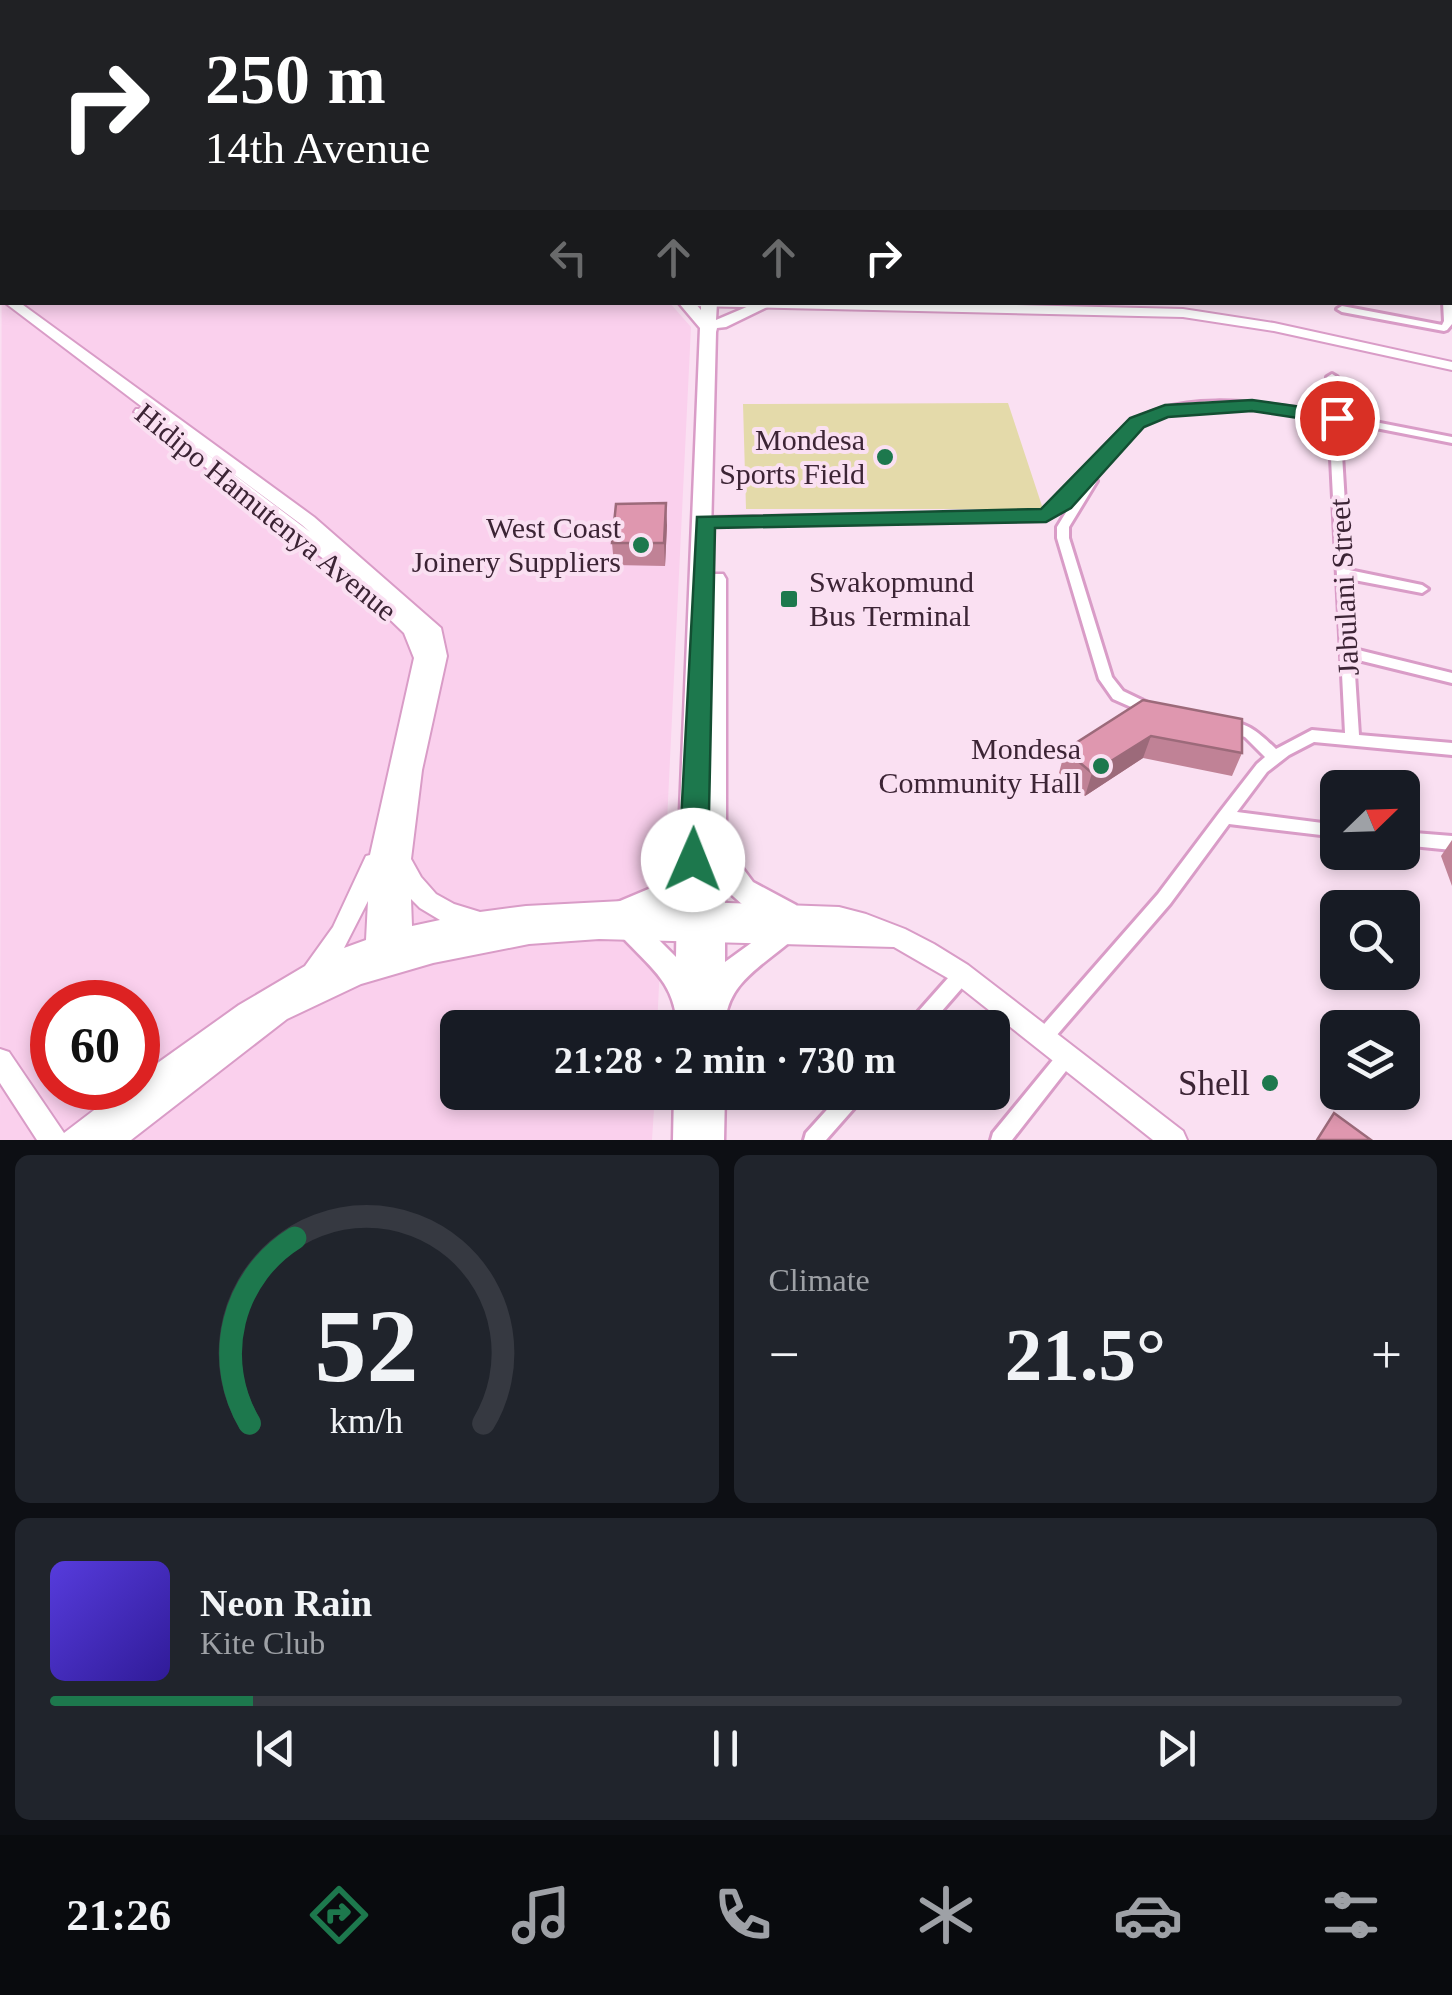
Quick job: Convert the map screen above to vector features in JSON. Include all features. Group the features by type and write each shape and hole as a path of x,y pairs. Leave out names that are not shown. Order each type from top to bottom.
{"main road":[{"path":"701,1010 711,522 708,309 754,305"},
{"path":"697,1010 678,977 627,921 660,896 703,852"},
{"path":"703,852 734,884 784,923 730,975 705,1010"},
{"path":"688,1140 689,1110"},
{"path":"710,1110 710,1140"}],"street":[{"name":"Hidipo Hamutenya Avenue","path":"14,305 308,521 428,625 438,656 389,850 403,951"},
{"path":"806,305 1208,315 1452,366"},
{"name":"Hidipo Hamutenya Avenue","path":"0,307 338,561 419,638 423,658 389,850 376,959"},
{"path":"1342,309 1448,329"},
{"name":"Jabulani Street","path":"1332,378 1352,737"},
{"path":"711,522 1046,516 1137,422 1165,411 1252,406 1452,440"},
{"path":"1106,458 1068,518 1063,538 1106,679 1118,695 1156,712"},
{"path":"1344,573 1422,589"},
{"path":"1347,652 1452,678"},
{"path":"1208,722 1250,733 1265,744 1274,758"},
{"path":"1044,1037 1164,899 1224,817 1274,758 1312,736 1452,748"},
{"path":"1224,817 1320,828"},
{"path":"1420,840 1452,843"},
{"path":"311,975 342,934 389,850 429,906 479,922 784,923 895,938 962,976 1174,1140"},
{"path":"403,951 627,921"},
{"path":"74,1140 233,1023 311,975 403,951 479,922"},
{"path":"110,1140 278,1011 376,959"},
{"path":"931,1010 962,976"},
{"path":"1000,1140 1067,1056"},
{"path":"0,1060 53,1140"},
{"path":"813,1140 840,1110"}],"shaded area":[{"path":"2,305 672,305 691,327 658,1010 440,1010 440,1110 654,1110 652,1140 0,1140"},
{"name":"Mondesa Sports Field","path":"1008,403 1043,509 746,509 743,404"}],"building":[{"path":"666,503 664,543 612,543 616,504"},
{"path":"1143,700 1242,719 1242,753 1151,736 1092,773 1065,750"},
{"path":"1334,1113 1371,1140 1317,1140"}],"place":[{"name":"Mondesa Sports Field","path":"885,457"},
{"name":"West Coast Joinery Suppliers","path":"641,545"},
{"name":"Swakopmund Bus Terminal","path":"789,599"},
{"name":"Mondesa Community Hall","path":"1101,766"},
{"name":"Shell","path":"1270,1083"}],"route":[{"path":"693,860 705,522 1046,516 1063,503 1137,422 1165,411 1196,406 1252,406 1337,418"}]}
